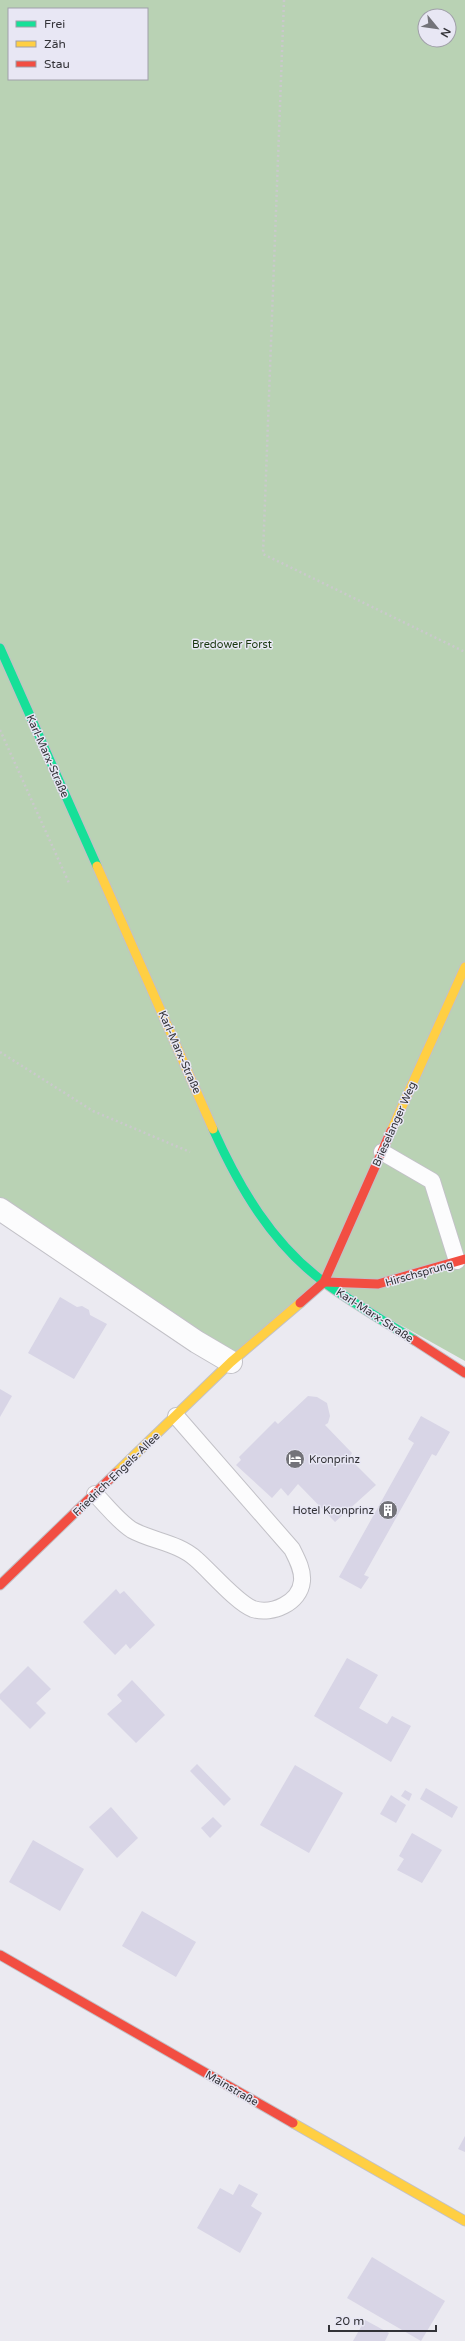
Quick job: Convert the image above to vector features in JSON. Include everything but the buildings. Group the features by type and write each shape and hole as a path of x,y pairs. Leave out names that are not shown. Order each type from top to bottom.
{"street":[{"name":"Karl-Marx-Straße","path":"0,648 232,1171 271,1231 295,1257 324,1282 465,1373"},
{"name":"Brieselanger Weg","path":"324,1282 465,967"},
{"path":"0,1209 197,1342 231,1362"},
{"name":"Hirschsprung","path":"324,1282 378,1284 461,1260"},
{"name":"Friedrich-Engels-Allee","path":"0,1585 231,1362 324,1282"},
{"name":"Mainstraße","path":"0,1955 465,2222"}],"lane":[{"path":"382,1152 432,1181 461,1260"},
{"path":"95,1494 132,1529 194,1557 226,1588 252,1609 269,1612 283,1606 296,1596 302,1581 300,1566 292,1549 176,1416"}],"path":[{"path":"284,0 263,554 465,652"},
{"path":"0,1052 93,1111 190,1153"}],"green space":[{"name":"Bredower Forst","path":"0,0 465,0 465,1361 324,1282 231,1362 0,1209"}],"traffic: fast":[{"path":"0,648 97,866"},
{"path":"213,1129 246,1193 259,1213 288,1250 305,1267 324,1282 357,1305 414,1340"}],"traffic: slow":[{"path":"97,866 213,1129"},
{"path":"391,1131 465,967"},
{"path":"116,1473 231,1362 300,1303"},
{"path":"293,2123 465,2221"}],"traffic: jam":[{"path":"300,1303 324,1282 391,1131"},
{"path":"325,1282 378,1284 465,1259"},
{"path":"414,1340 465,1373"},
{"path":"0,1585 116,1473"},
{"path":"0,1955 293,2123"}],"place":[{"name":"Kronprinz","path":"295,1459"},
{"name":"Hotel Kronprinz","path":"388,1510"}]}
